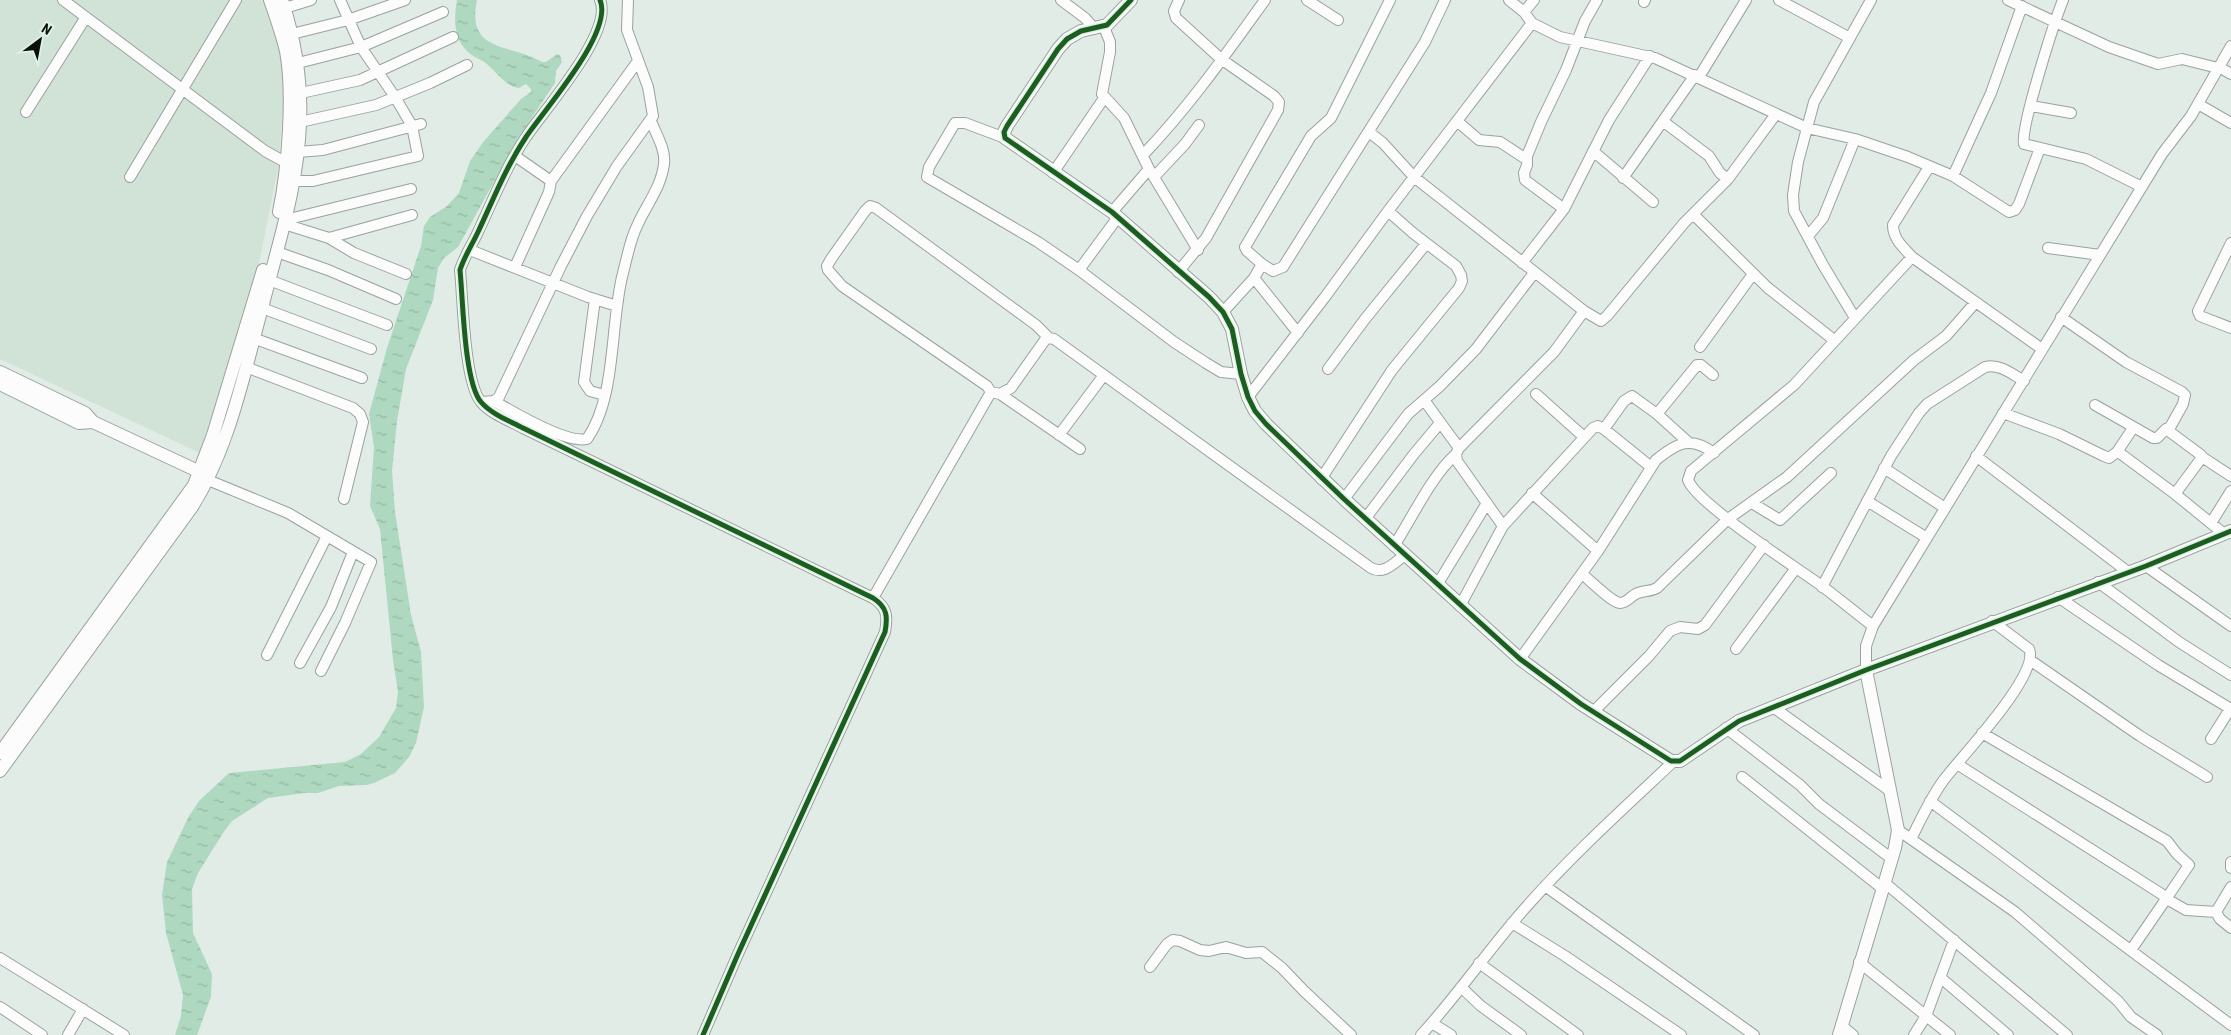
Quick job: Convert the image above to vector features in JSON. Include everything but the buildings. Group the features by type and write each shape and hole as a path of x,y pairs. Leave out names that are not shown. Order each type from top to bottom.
{"street":[{"path":"64,0 265,151 285,162"},
{"path":"130,177 184,90 236,0"},
{"path":"0,753 182,502 204,476 279,210 285,162 290,91 286,53 280,25 270,0"},
{"path":"0,771 192,507 204,476 231,420 285,222 298,152 301,93 298,63 283,4 311,0"},
{"path":"293,181 313,181 418,156 416,125 361,47 340,0"},
{"path":"292,34 348,20 405,0"},
{"path":"600,0 602,4 600,21 586,53 526,137 495,193 460,270 470,372 474,388 482,402 524,428 873,598 884,608 887,620 885,632 703,1035"},
{"path":"482,402 494,401 499,397 553,282 598,196 651,121 653,111 651,99 627,30 628,0"},
{"path":"1061,0 1098,27 1110,42 1110,52 1102,88 1104,98 1124,118 1151,173 1198,250"},
{"path":"1005,138 1004,132 1007,126 1058,49 1067,39 1081,30 1111,23 1131,0"},
{"path":"1178,272 1198,250 1278,110 1279,102 1274,96 1221,59 1176,18 1174,7 1179,0"},
{"path":"1143,155 1176,121 1221,59 1239,38 1264,0"},
{"path":"1307,0 1338,20"},
{"path":"1390,0 1331,118 1311,136 1245,247 1262,264 1273,270 1283,267 1425,42 1445,0"},
{"path":"1509,0 1524,12 1532,23 1560,37 1650,56 1807,128 1856,139 1908,157 1953,176 2003,210 2012,212 2023,195 2040,148"},
{"path":"1524,12 1534,0"},
{"path":"1564,209 1525,180 1523,176 1527,165 1526,159 1577,41 1597,0"},
{"path":"1623,178 1697,76 1746,0"},
{"path":"1780,0 1850,38"},
{"path":"1855,318 1794,211 1793,202 1798,162 1814,102 1871,0"},
{"path":"2063,0 2054,21 2023,141 2027,145 2086,159 2142,187"},
{"path":"1953,176 1991,92 2017,3 2110,47 2158,64 2182,59 2219,68 2231,74"},
{"path":"298,63 361,47 443,12"},
{"path":"26,112 86,16"},
{"path":"1248,397 1532,23"},
{"path":"301,93 337,86 378,73 453,37"},
{"path":"1853,1035 1840,1030 1859,962 1892,859 1898,830 1866,670 1866,646 1873,626 2162,154 2198,104 2231,46"},
{"path":"1522,263 1564,209 1610,120 1650,56"},
{"path":"515,267 549,192 552,181 638,61"},
{"path":"300,122 376,105 467,65"},
{"path":"1053,173 1104,98"},
{"path":"2198,104 2231,123"},
{"path":"2031,106 2071,114"},
{"path":"1368,132 1383,143 1414,177 1584,311 1601,321 1693,214 1728,179 1776,114"},
{"path":"494,401 531,422 581,440 587,438 594,428 604,395 611,359 622,275 636,228 663,175 664,161 651,121"},
{"path":"1458,121 1479,140 1500,142 1526,159"},
{"path":"1664,122 1709,156 1720,173 1728,179"},
{"path":"1240,374 1221,372 1206,363 1174,342 1079,270 1000,218 927,177 928,167 955,123 965,123 1005,138 1115,215 1178,272 1209,297 1223,312 1232,329 1240,374 1255,411 1321,479 1520,659 1593,712 1674,761 1680,761 1726,728 1774,707 1992,621 2146,566 2227,532"},
{"path":"298,152 323,150 416,125"},
{"path":"1079,270 1115,215 1151,173 1185,144 1199,125"},
{"path":"1808,236 1823,218 1837,180 1856,139"},
{"path":"1593,151 1654,202"},
{"path":"515,156 552,181"},
{"path":"1929,167 1894,226 1893,233 1897,241 1912,257 2042,349"},
{"path":"285,222 411,190"},
{"path":"1080,450 842,286 828,270 827,266 870,206 876,208 1036,325 1049,338 1054,339 1371,568 1383,571 1404,556"},
{"path":"1321,479 1392,370 1459,288 1462,281 1456,266 1426,244 1388,211"},
{"path":"1693,214 1784,302 1834,340"},
{"path":"328,238 412,215"},
{"path":"285,222 328,238 354,253 406,274"},
{"path":"2231,243 2227,258 2198,314 2231,328"},
{"path":"1328,368 1426,244"},
{"path":"2048,248 2100,255"},
{"path":"470,250 594,299 617,306"},
{"path":"276,252 328,270 352,282 396,299"},
{"path":"1873,626 1728,519 1692,488 1688,480 1691,472 1794,385 1912,257"},
{"path":"1223,312 1254,278 1262,264"},
{"path":"1344,499 1400,424 1481,344 1534,272"},
{"path":"1700,347 1753,274"},
{"path":"1254,278 1298,333"},
{"path":"269,280 387,325"},
{"path":"594,299 584,382 590,391 604,395"},
{"path":"1582,574 1619,603 1626,601 1639,592 1650,592 1657,588 1728,519 1752,504 1787,477 1925,350 1946,336 1975,303"},
{"path":"262,308 371,349"},
{"path":"1394,546 1446,463 1554,352 1584,311"},
{"path":"2062,318 2126,362 2185,394 2183,404 2168,430 2164,430 2156,439 2133,428 2095,405"},
{"path":"253,338 362,378"},
{"path":"873,598 995,393 1011,388 1049,338"},
{"path":"1657,414 1697,365 1701,365 1712,375"},
{"path":"1822,587 1884,468 1919,413 1927,404 1985,367 1992,365 1998,366 2024,381"},
{"path":"246,367 353,408 360,414 363,422 344,498"},
{"path":"0,372 85,413 93,422 288,514 371,562 345,623 321,670"},
{"path":"1059,435 1104,375"},
{"path":"0,384 79,424 93,422"},
{"path":"1536,394 1584,437"},
{"path":"1604,429 1628,397 1632,396 1657,414 1688,442 1703,445 1714,454"},
{"path":"1424,400 1458,451 1457,461 1504,526"},
{"path":"2003,413 2059,434 2109,458 2117,452 2133,428"},
{"path":"1365,519 1440,423"},
{"path":"1460,606 1504,526 1593,428 1598,426 1604,429 1651,467"},
{"path":"2168,430 2202,457 2231,476"},
{"path":"1520,659 1598,551 1651,467 1665,453 1688,442"},
{"path":"2117,452 2211,523 2227,532"},
{"path":"1976,456 2128,572"},
{"path":"2175,494 2202,457"},
{"path":"1884,468 1945,508"},
{"path":"1752,504 1780,520 1832,473"},
{"path":"2211,523 2231,491"},
{"path":"1532,493 1598,551"},
{"path":"1867,501 1927,538"},
{"path":"1437,585 1487,503"},
{"path":"267,655 327,536"},
{"path":"1593,712 1650,656 1670,631 1680,627 1698,629 1705,625 1764,546"},
{"path":"300,663 331,607 353,552"},
{"path":"2146,566 2231,626"},
{"path":"1736,649 1796,568"},
{"path":"2098,582 2179,642 2231,675"},
{"path":"2058,598 2158,665 2230,709 2211,739"},
{"path":"1911,839 1930,801 1957,764 2014,694 2030,660 2029,649 1992,621"},
{"path":"2030,660 2140,736 2207,777"},
{"path":"1774,707 1890,791"},
{"path":"1726,728 1892,859"},
{"path":"1982,733 2167,841 2189,865 2131,950"},
{"path":"1421,1035 1512,923 1545,886 1586,843 1674,761"},
{"path":"1957,764 2166,899 2186,910 2216,912"},
{"path":"1742,777 1954,940 2067,1035"},
{"path":"1930,801 2231,1025"},
{"path":"1898,830 2015,912 2118,1001 2131,1017 2157,1035"},
{"path":"2231,862 2231,868"},
{"path":"1545,886 1754,1035"},
{"path":"2216,912 2231,887"},
{"path":"2216,912 2220,919 2231,928"},
{"path":"1512,923 1588,971 1681,1035"},
{"path":"1150,967 1167,944 1173,940 1200,950 1209,951 1226,948 1246,953 1262,952 1282,968 1352,1035"},
{"path":"1914,1035 1926,1016 1954,940"},
{"path":"0,958 124,1035"},
{"path":"1859,962 1950,1035"},
{"path":"1479,963 1578,1035"},
{"path":"1941,978 2008,1035"},
{"path":"1461,987 1481,1006 1521,1035"},
{"path":"0,1007 42,1035"},
{"path":"68,1035 83,1009"},
{"path":"1432,1023 1451,1035"}],"shaded area":[{"path":"0,0 267,0 281,57 284,96 278,169 258,268 200,453 0,359"}],"water":[{"path":"457,0 477,0 475,17 478,29 484,38 493,44 542,62 546,62 557,54 560,55 562,62 556,71 555,83 517,140 458,247 444,258 438,268 433,300 406,369 397,421 392,471 395,512 411,615 421,652 424,707 416,743 409,757 395,773 374,783 339,786 318,793 268,798 232,821 198,873 192,889 193,933 212,974 211,997 197,1035 175,1035 181,1016 183,995 166,933 162,895 167,862 189,816 199,801 229,773 345,762 361,754 379,737 396,708 398,692 380,529 370,506 374,447 369,414 387,348 421,246 424,226 430,217 447,206 459,193 470,161 484,141 521,99 531,92 531,89 526,84 519,88 507,83 487,64 469,53 462,46 456,27 455,13"}],"cycle path":[{"path":"600,0 602,14 597,31 575,70 526,137 512,160 460,270 463,319 468,359 475,392 485,406 501,417 873,598 884,608 886,617 885,632 703,1035"},
{"path":"1131,0 1107,25 1081,31 1067,39 1058,49 1007,126 1004,132 1005,138 1112,212 1209,297 1223,312 1232,329 1241,374 1248,397 1255,411 1266,424 1344,499 1520,659 1581,704 1671,761 1680,761 1739,721 1866,670 2146,566 2231,531"}]}
